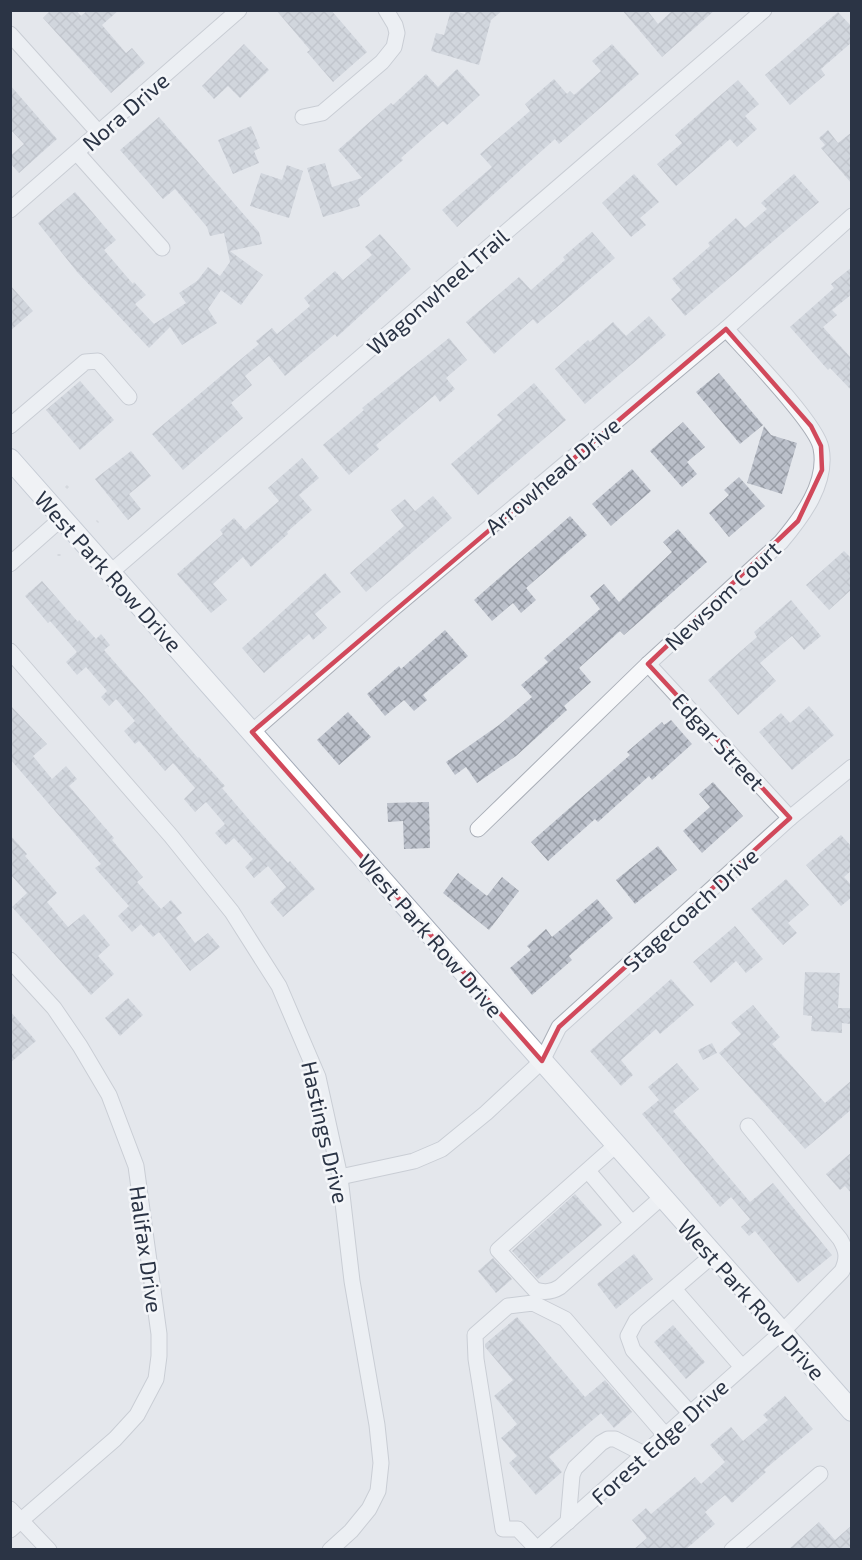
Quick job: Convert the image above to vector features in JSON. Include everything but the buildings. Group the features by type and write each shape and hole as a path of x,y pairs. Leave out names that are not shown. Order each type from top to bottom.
{"main road":[{"name":"West Park Row Drive","path":"10,459 852,1411"}],"street":[{"name":"Nora Drive","path":"10,210 238,10"},
{"path":"303,117 321,113 382,62 394,47 398,33 386,10"},
{"name":"Wagonwheel Trail","path":"111,572 764,10"},
{"path":"10,34 99,133"},
{"path":"77,153 162,248"},
{"name":"Arrowhead Drive","path":"252,732 390,611 726,329 852,216"},
{"name":"Newsom Court","path":"478,829 648,664 781,542 807,506 822,470 821,446 811,426 726,329"},
{"path":"10,426 90,360 98,361 129,397"},
{"path":"10,564 62,518"},
{"name":"Hastings Drive","path":"10,651 163,828 232,912 279,986 318,1077 340,1177 352,1281 377,1425 381,1473 378,1491 369,1509 351,1532 330,1550"},
{"name":"Edgar Street","path":"648,664 790,818"},
{"name":"Stagecoach Drive","path":"542,1061 559,1027 790,818 852,767"},
{"name":"Halifax Drive","path":"10,960 54,1008 109,1095 136,1166 159,1334 156,1379 137,1415 115,1438 14,1520"},
{"path":"340,1177 414,1161 442,1149 486,1113 542,1061"},
{"name":"Forest Edge Drive","path":"536,1549 781,1333 842,1271 847,1260 846,1250 840,1239 748,1126"},
{"path":"616,1145 498,1250 535,1290 553,1291 662,1197"},
{"path":"588,1171 632,1223"},
{"path":"690,1413 633,1350 628,1336 636,1322 713,1255"},
{"path":"674,1289 742,1367"},
{"path":"536,1549 518,1529 503,1528 476,1359 476,1335 508,1306 533,1303 565,1319 665,1435"},
{"path":"568,1522 572,1475 575,1468 601,1443 608,1439 615,1439 644,1454"},
{"path":"732,1550 820,1474"},
{"path":"14,1520 49,1550"}],"highlighted area":[{"path":"726,329 811,426 821,446 822,470 798,521 648,664 790,818 559,1027 542,1061 252,732"}]}
